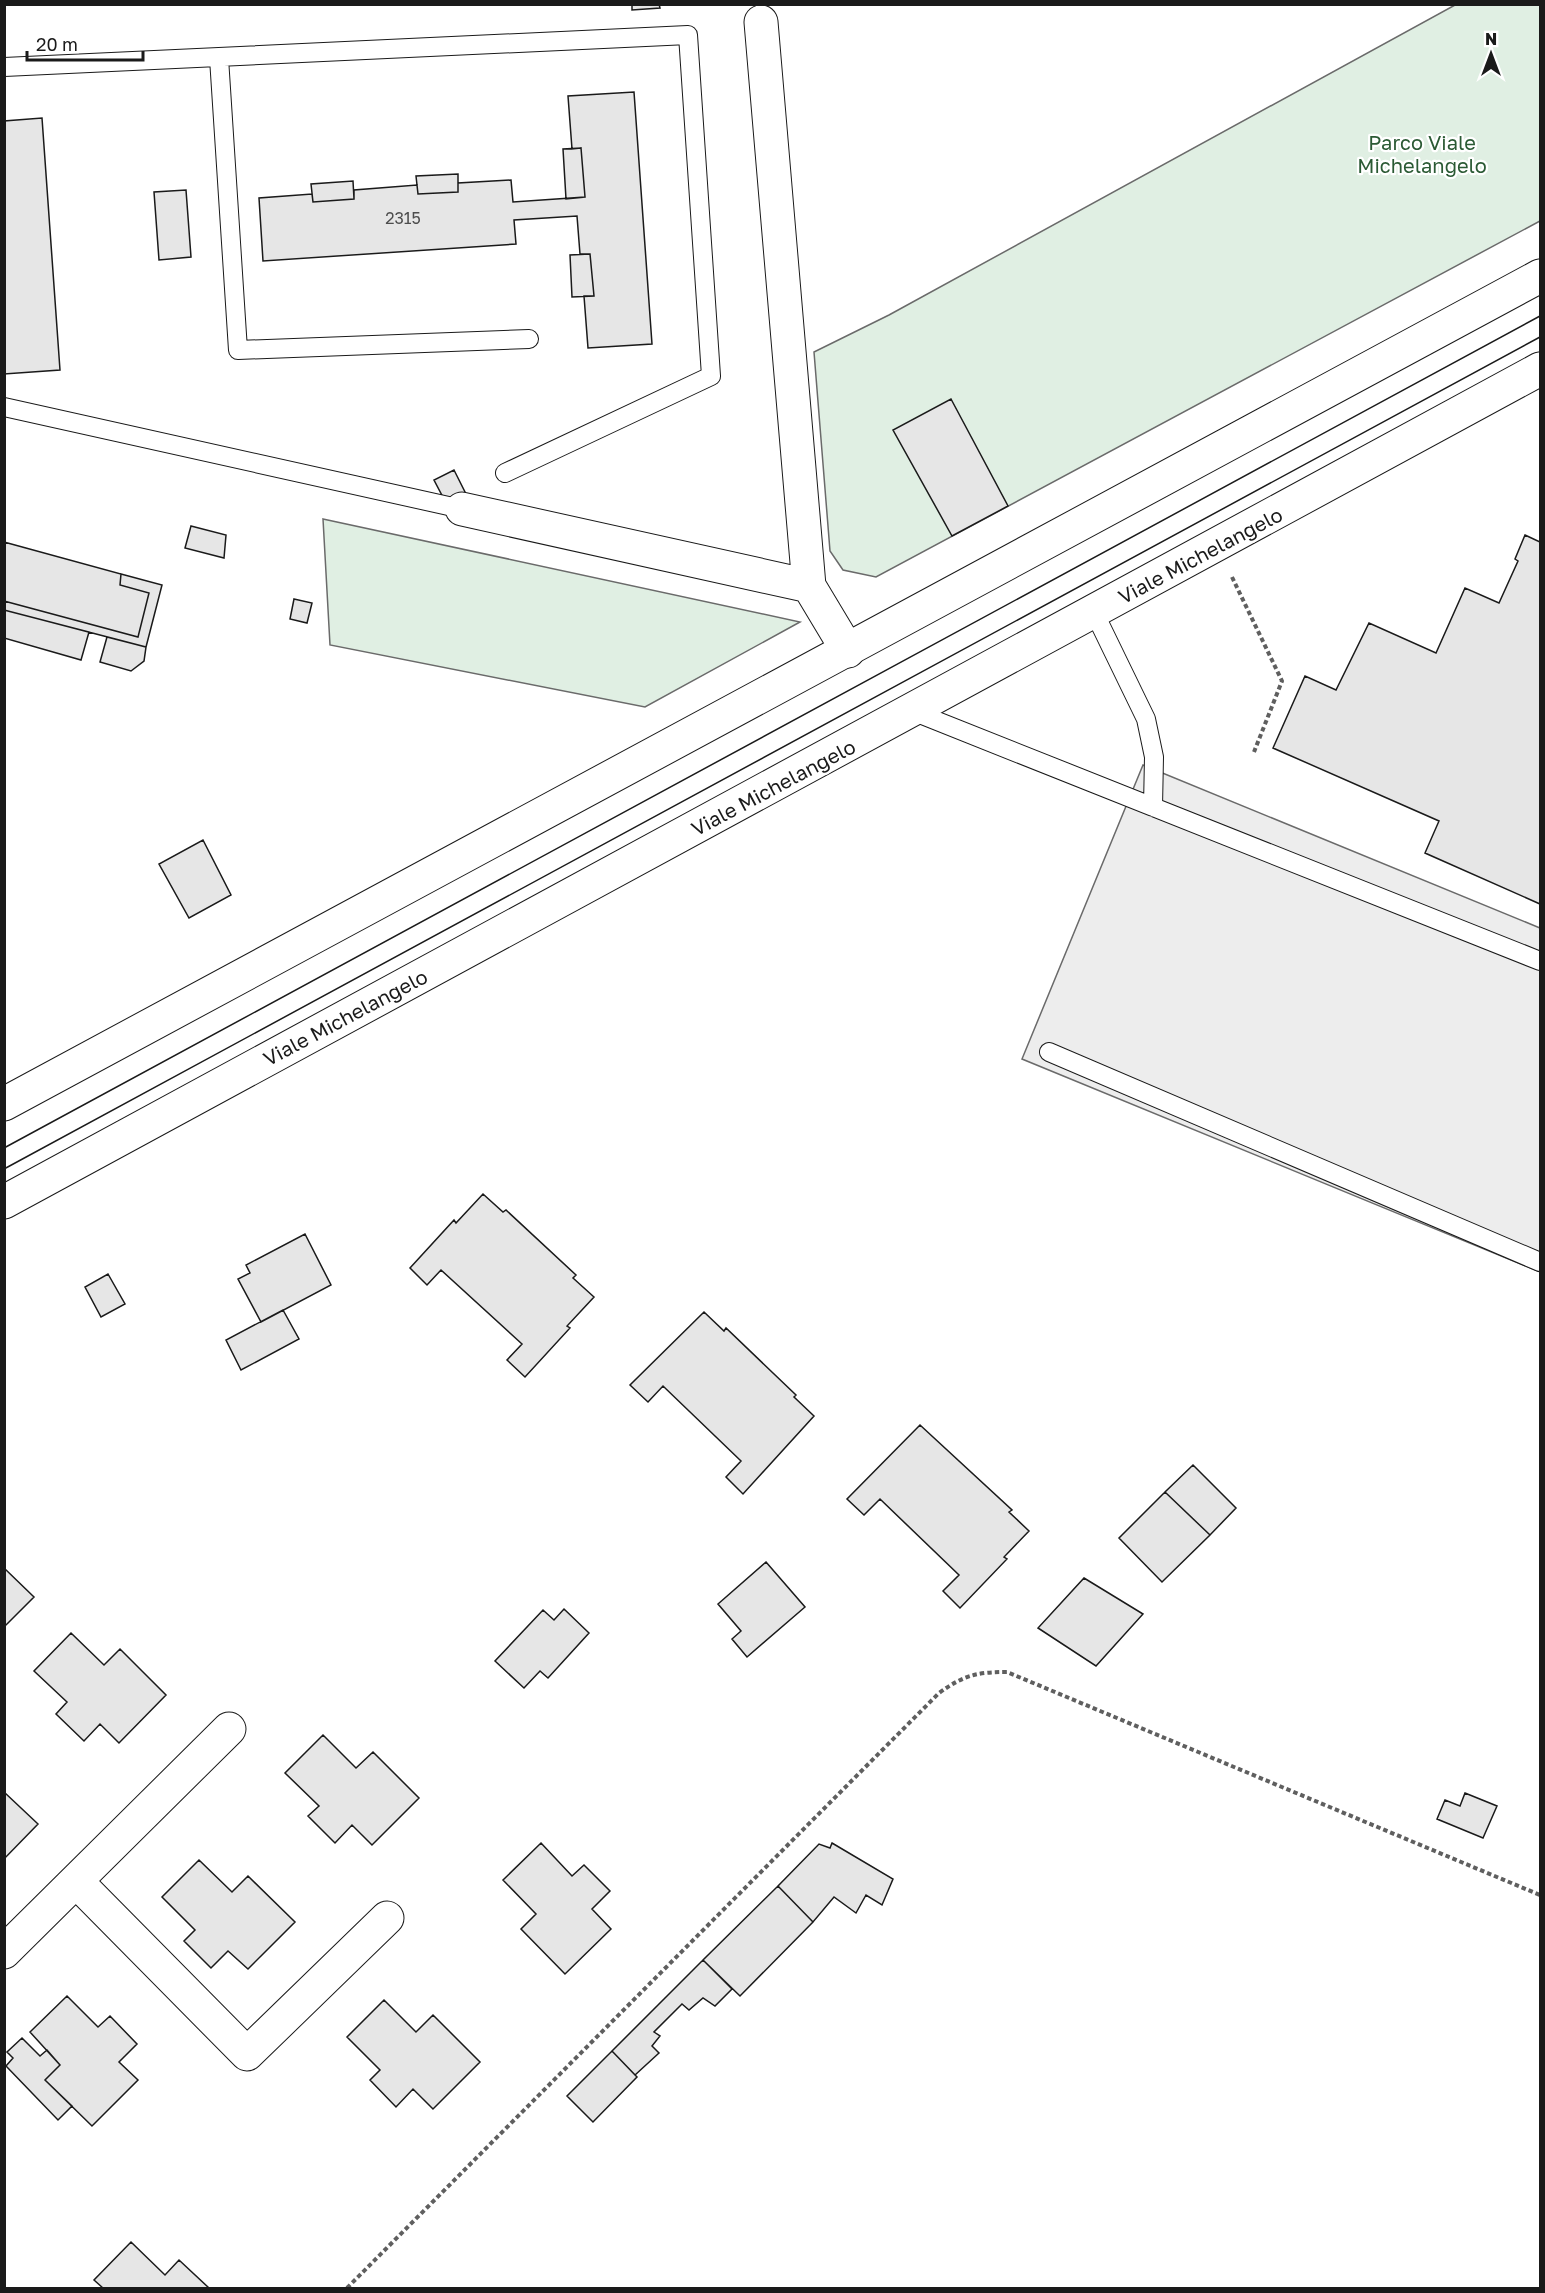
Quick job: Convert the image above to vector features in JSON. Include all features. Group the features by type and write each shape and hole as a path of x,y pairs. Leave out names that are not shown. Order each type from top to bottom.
{"street":[{"path":"761,22 809,586 848,651"},
{"path":"4,1104 1540,276"},
{"name":"Viale Michelangelo","path":"4,1202 1540,369"},
{"path":"462,509 809,586"},
{"path":"4,1952 229,1729"},
{"path":"76,1881 247,2054 387,1918"}],"lane":[{"path":"4,67 688,35 711,376 505,473"},
{"path":"219,58 238,350 529,339"},
{"path":"4,407 462,509"},
{"path":"1094,612 1146,719 1154,757 1153,807"},
{"path":"912,711 1540,961"},
{"path":"1050,1052 1540,1262"}],"path":[{"path":"1217,546 1281,681 1254,752"},
{"path":"347,2289 939,1693 959,1678 983,1672 1007,1672 1540,1895"}],"green space":[{"name":"Parco Viale Michelangelo","path":"1455,5 1540,5 1540,221 876,577 843,570 830,551 814,352 889,315"},
{"path":"323,519 800,622 645,707 330,645"}],"shaded area":[{"path":"1143,765 1540,928 1540,1272 1022,1059"}],"building":[{"path":"632,4 659,4 660,8 632,10"},
{"path":"634,92 652,344 588,348 584,296 594,296 590,254 580,254 577,216 514,220 516,244 263,261 259,198 312,194 313,202 354,199 354,190 417,185 418,194 458,192 458,183 511,180 513,202 585,197 581,148 572,149 568,96"},
{"path":"42,118 60,370 4,374 4,121"},
{"path":"581,148 585,197 566,199 563,149"},
{"path":"458,174 458,192 418,194 416,176"},
{"path":"353,181 354,199 313,202 311,184"},
{"path":"186,190 191,257 159,260 154,192"},
{"path":"590,254 594,296 572,297 570,255"},
{"path":"951,399 1008,506 952,536 893,430"},
{"path":"454,470 465,492 446,503 434,480"},
{"path":"191,526 226,535 224,558 185,548"},
{"path":"1525,535 1540,542 1540,904 1425,853 1439,821 1273,748 1305,676 1336,690 1369,623 1436,653 1465,588 1499,603 1518,561 1515,559"},
{"path":"4,542 121,574 120,585 149,593 138,637 4,601"},
{"path":"121,574 162,585 146,647 4,610 4,601 138,637 149,593 120,585"},
{"path":"294,599 312,603 307,623 290,619"},
{"path":"4,610 89,632 81,660 4,638"},
{"path":"107,637 146,647 144,661 131,671 100,662"},
{"path":"203,840 231,895 189,918 159,864"},
{"path":"483,1194 503,1212 506,1210 576,1275 573,1278 594,1297 567,1326 570,1328 525,1377 507,1360 522,1344 441,1270 427,1285 410,1268 454,1220 456,1223"},
{"path":"305,1234 331,1285 261,1322 238,1279 250,1273 246,1265"},
{"path":"108,1274 125,1304 101,1317 85,1287"},
{"path":"283,1310 299,1339 241,1370 226,1340"},
{"path":"704,1312 724,1331 726,1328 796,1395 794,1397 814,1416 743,1494 726,1477 741,1461 663,1386 648,1402 630,1385"},
{"path":"920,1425 1012,1510 1009,1512 1029,1531 1004,1557 1007,1559 960,1608 943,1591 959,1575 880,1499 864,1515 847,1499"},
{"path":"1193,1465 1236,1508 1210,1535 1165,1492"},
{"path":"1165,1492 1210,1535 1162,1582 1119,1538"},
{"path":"766,1562 805,1607 747,1657 732,1639 741,1631 718,1604"},
{"path":"4,1568 34,1597 4,1627"},
{"path":"1084,1578 1143,1614 1096,1666 1038,1628"},
{"path":"564,1609 589,1633 548,1678 540,1671 524,1688 495,1661 543,1610 554,1620"},
{"path":"71,1633 104,1665 120,1649 166,1695 119,1743 100,1724 84,1741 56,1714 67,1702 34,1671"},
{"path":"323,1735 356,1768 373,1752 419,1798 372,1845 352,1825 335,1843 308,1816 319,1806 285,1773"},
{"path":"4,1792 38,1824 4,1859"},
{"path":"1465,1793 1497,1806 1483,1838 1437,1819 1445,1800 1460,1806"},
{"path":"541,1843 572,1876 584,1865 610,1891 592,1909 611,1929 565,1974 521,1929 536,1914 503,1880"},
{"path":"832,1843 893,1879 882,1905 866,1895 856,1913 834,1897 813,1922 778,1886 819,1844 830,1848"},
{"path":"199,1860 232,1892 248,1876 295,1922 248,1969 228,1951 211,1968 184,1941 195,1930 162,1897"},
{"path":"778,1886 813,1922 740,1996 703,1960"},
{"path":"703,1960 732,1989 715,2006 703,1998 689,2010 682,2004 654,2032 660,2036 652,2046 659,2053 635,2075 612,2051"},
{"path":"67,1996 98,2027 110,2016 137,2044 119,2062 138,2080 92,2126 45,2080 60,2065 30,2032"},
{"path":"384,2000 416,2032 433,2015 480,2062 433,2109 413,2089 396,2107 370,2080 380,2070 347,2037"},
{"path":"22,2038 40,2056 47,2050 60,2065 45,2080 72,2106 58,2120 6,2066 13,2058 7,2052"},
{"path":"612,2051 637,2077 593,2122 567,2096"},
{"path":"131,2242 165,2275 179,2260 209,2288 103,2288 94,2280"}],"tram line":[{"path":"4,1148 1540,316"},
{"path":"4,1169 1540,337"}]}
